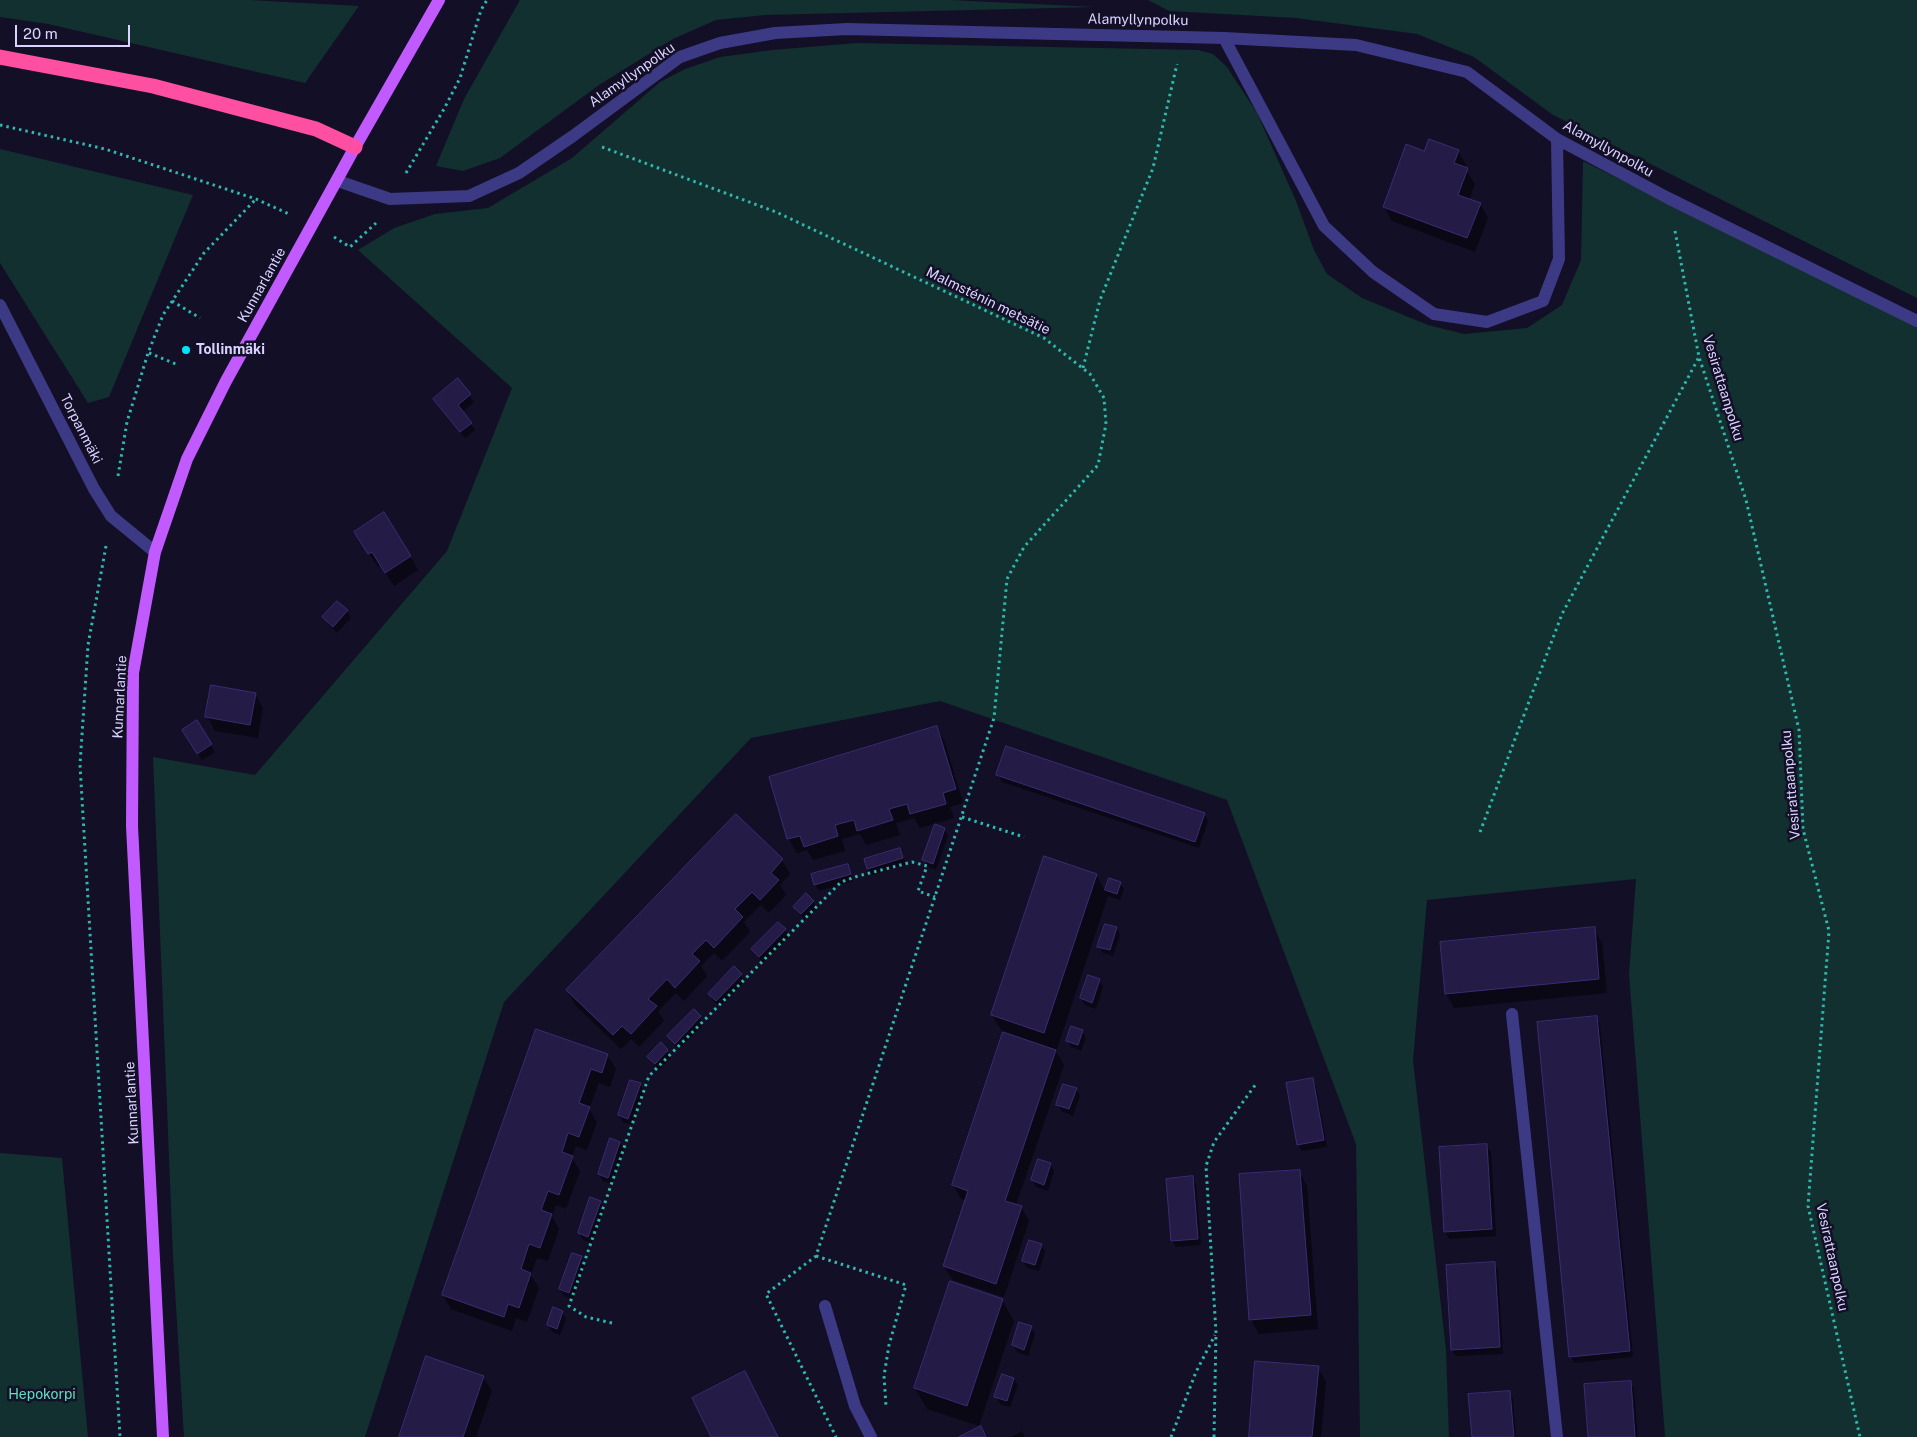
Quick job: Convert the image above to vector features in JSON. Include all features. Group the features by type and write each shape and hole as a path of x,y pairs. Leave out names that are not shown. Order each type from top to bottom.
{"highway":[{"path":"0,57 153,86 316,129 355,147"}],"main road":[{"name":"Kunnarlantie","path":"163,1437 132,826 133,673 155,552 187,459 226,381 338,181 355,147 440,0"}],"street":[{"name":"Alamyllynpolku","path":"338,181 390,199 469,196 519,173 573,136 680,57 720,42 775,33 848,29 1184,36 1356,45 1467,72 1557,139 1668,198 1917,320"},
{"path":"1224,38 1324,226 1373,272 1434,314 1487,322 1543,301 1559,259 1557,139"},
{"name":"Torpanmäki","path":"0,305 94,489 111,516 155,552"},
{"path":"1512,1014 1557,1437"},
{"path":"825,1306 855,1406 870,1437"}],"path":[{"path":"350,247 379,221 390,199 444,109 460,78 481,10 487,0"},
{"path":"1083,368 1100,300 1153,168 1184,36"},
{"path":"0,124 105,149 256,199"},
{"name":"Malmsténin metsätie","path":"573,136 776,212 1044,338 1090,374 1104,398 1106,424 1098,465 1055,515 1024,547 1007,579 994,718 816,1256"},
{"name":"Vesirattaanpolku","path":"1668,198 1699,358 1746,500 1799,730 1803,829 1829,931 1808,1206 1860,1437"},
{"path":"172,301 200,318"},
{"path":"148,353 178,365"},
{"path":"1480,832 1562,614 1699,358"},
{"path":"962,817 1024,837"},
{"path":"612,1323 586,1316 569,1306 649,1076 841,882 912,862 926,866 918,891 935,897"},
{"path":"1214,1437 1216,1333 1206,1166 1214,1142 1256,1084"},
{"path":"836,1437 766,1294 816,1256 906,1284 889,1345 884,1376 887,1410"},
{"path":"1171,1437 1196,1372 1216,1333"}],"green space":[{"path":"0,0 250,0 359,6 305,83 48,24 0,17"},
{"path":"520,0 950,0 1096,7 765,15 716,20 673,39 599,85 500,158 463,171 436,166 464,99"},
{"path":"1148,0 1917,0 1917,298 1553,115 1474,57 1417,34 1296,18 1169,11"},
{"path":"857,43 1198,50 1213,54 1227,67 1257,113 1296,201 1314,250 1327,274 1362,298 1428,325 1464,334 1527,328 1562,305 1581,260 1583,161 1917,327 1917,1437 1665,1437 1629,974 1636,879 1427,900 1413,1060 1446,1350 1449,1437 1360,1437 1356,1144 1227,800 940,701 751,738 504,1002 365,1437 184,1437 173,1257 153,757 255,775 447,551 512,388 358,250 394,228 435,214 488,208 572,158 660,82 685,69 720,57 772,50"},
{"path":"0,149 193,195 109,397 88,403 0,263"},
{"name":"Hepokorpi","path":"0,1153 62,1158 88,1437 0,1437"}],"building":[{"path":"1429,139 1459,150 1454,163 1468,168 1458,195 1481,203 1467,238 1383,207 1406,144 1424,151"},
{"path":"458,378 471,394 458,405 472,423 460,432 433,399"},
{"path":"384,512 411,556 385,573 372,552 368,554 354,532"},
{"path":"337,601 348,610 333,627 322,617"},
{"path":"211,685 256,693 250,725 205,717"},
{"path":"197,720 212,744 197,754 182,730"},
{"path":"937,726 956,789 943,793 946,804 910,814 907,804 889,809 893,820 857,831 854,820 835,825 838,836 804,847 800,836 787,839 769,777"},
{"path":"1006,746 1205,813 1195,842 996,775"},
{"path":"736,814 783,859 771,873 779,880 760,900 752,892 735,909 743,917 714,948 706,940 692,954 700,961 675,988 667,979 648,999 657,1006 631,1034 622,1026 613,1035 566,990"},
{"path":"935,824 945,828 933,864 922,860"},
{"path":"900,848 903,858 867,869 864,859"},
{"path":"1044,856 1097,874 1044,1033 991,1015"},
{"path":"848,864 851,874 814,885 811,874"},
{"path":"1109,878 1121,882 1117,894 1105,890"},
{"path":"806,893 814,901 801,914 793,907"},
{"path":"778,922 786,929 759,957 751,949"},
{"path":"1105,924 1117,927 1110,950 1097,947"},
{"path":"1595,927 1599,979 1445,994 1440,942"},
{"path":"734,966 742,974 716,1001 708,994"},
{"path":"1088,975 1100,979 1092,1003 1080,998"},
{"path":"694,1009 701,1016 675,1044 667,1036"},
{"path":"1597,1016 1630,1351 1569,1357 1537,1022"},
{"path":"1071,1026 1083,1030 1078,1045 1066,1041"},
{"path":"536,1029 608,1054 602,1073 591,1069 579,1103 590,1107 579,1137 568,1133 562,1152 573,1156 559,1195 548,1191 541,1210 552,1214 540,1248 529,1244 521,1269 531,1273 519,1308 508,1304 504,1317 442,1295"},
{"path":"1003,1032 1056,1050 1005,1201 1022,1206 996,1284 943,1266 968,1191 952,1185"},
{"path":"661,1042 668,1050 655,1064 647,1057"},
{"path":"1313,1078 1324,1140 1297,1145 1286,1083"},
{"path":"630,1080 641,1083 628,1119 618,1115"},
{"path":"1063,1084 1077,1088 1069,1109 1056,1105"},
{"path":"610,1138 620,1142 608,1178 598,1174"},
{"path":"1487,1144 1492,1229 1444,1232 1439,1147"},
{"path":"1038,1159 1051,1163 1044,1185 1031,1180"},
{"path":"1300,1170 1311,1315 1249,1320 1239,1174"},
{"path":"1193,1176 1198,1239 1171,1241 1166,1179"},
{"path":"590,1197 601,1201 588,1237 578,1233"},
{"path":"1029,1240 1042,1244 1035,1265 1022,1261"},
{"path":"572,1253 582,1256 569,1293 559,1289"},
{"path":"1495,1262 1500,1347 1451,1350 1446,1265"},
{"path":"950,1281 1003,1299 967,1406 914,1388"},
{"path":"553,1307 563,1311 557,1329 547,1325"},
{"path":"1019,1322 1032,1326 1024,1350 1012,1345"},
{"path":"426,1356 484,1376 463,1437 399,1437"},
{"path":"1255,1361 1319,1366 1312,1437 1249,1437"},
{"path":"745,1371 778,1437 711,1437 692,1398"},
{"path":"1002,1374 1014,1378 1007,1401 994,1397"},
{"path":"1631,1381 1635,1437 1588,1437 1584,1384"},
{"path":"1510,1391 1514,1437 1472,1437 1468,1394"},
{"path":"981,1426 986,1437 959,1437"}],"place":[{"name":"Tollinmäki","path":"186,350"}]}
